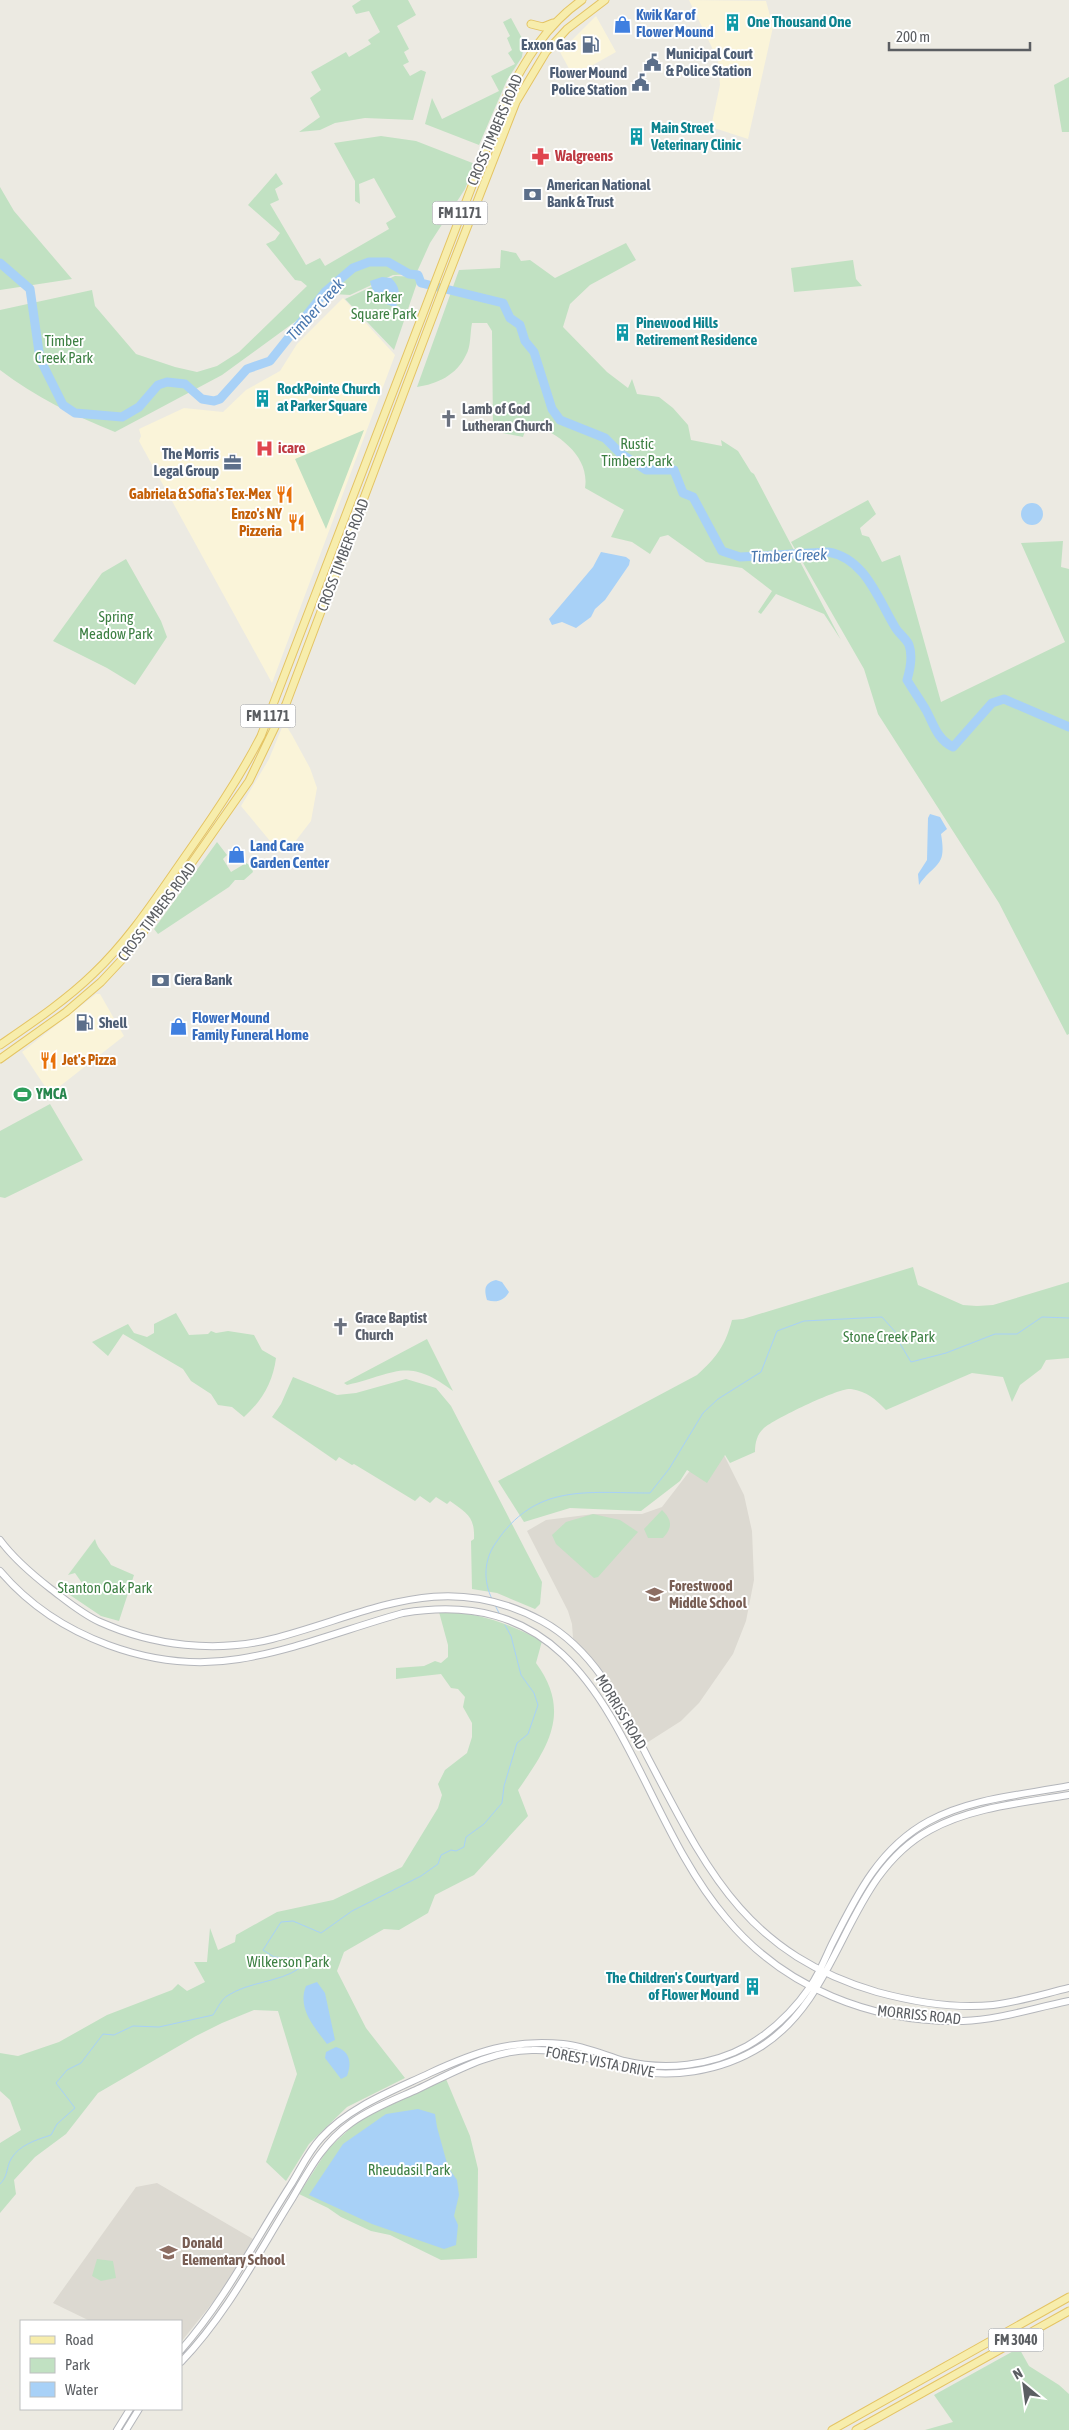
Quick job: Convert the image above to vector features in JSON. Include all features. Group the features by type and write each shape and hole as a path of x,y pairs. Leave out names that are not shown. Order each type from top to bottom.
{"main road":[{"name":"CROSS TIMBERS ROAD","path":"0,1045 44,1015 93,974 137,924 223,803 245,766 261,736 505,100 540,40 582,0"},
{"name":"CROSS TIMBERS ROAD","path":"0,1059 94,989 130,951 241,796 266,750 286,704 450,270 524,87 546,52 567,29 605,0"},
{"path":"531,24 543,28 560,19"},
{"path":"380,423 391,428"},
{"path":"30,1038 27,1033 44,1015"},
{"name":"MORRISS ROAD","path":"0,1540 40,1581 74,1608 99,1622 141,1636 186,1645 236,1644 273,1638 408,1598 447,1595 485,1600 509,1607 553,1628 581,1652 599,1672 619,1704 703,1859 732,1900 765,1935 819,1970 871,1990 900,1998 960,2006 995,2004 1069,1988"},
{"name":"MORRISS ROAD","path":"0,1571 41,1609 87,1635 134,1652 187,1661 228,1660 267,1653 403,1613 423,1610 462,1608 489,1614 518,1624 538,1634 563,1652 594,1689 692,1868 725,1917 773,1963 813,1988 858,2007 893,2015 933,2020 964,2021 989,2018 1069,2001"},
{"name":"FOREST VISTA DRIVE","path":"182,2361 210,2329 244,2278 319,2153 344,2128 379,2107 484,2059 504,2053 531,2050 567,2052 631,2070 674,2075 717,2065 740,2057 768,2041 792,2020 813,1988 819,1970 862,1885 894,1846 910,1833 943,1814 962,1807 1069,1786"},
{"name":"FOREST VISTA DRIVE","path":"182,2349 204,2324 237,2274 315,2145 339,2122 377,2098 472,2055 512,2044 566,2044 647,2065 677,2066 731,2054 769,2031 826,1973 873,1882 887,1864 916,1839 942,1824 968,1814 1069,1794"},
{"path":"237,2274 244,2278"},
{"name":"FM 3040","path":"832,2430 1069,2297"},
{"name":"FM 3040","path":"856,2430 1069,2311"},
{"path":"117,2430 129,2410"},
{"path":"126,2430 138,2410"}],"shaded area":[{"path":"689,0 766,1 773,27 748,139 711,127 720,85 718,60"},
{"path":"596,16 616,52 573,76 560,52"},
{"path":"343,298 395,355 272,683 139,441 141,436 139,429 184,408 223,412 246,390 280,371 297,344"},
{"path":"283,725 287,727 310,768 317,788 311,821 294,843 280,853 241,806 269,759"},
{"path":"96,994 100,994 124,1036 50,1094 22,1052"},
{"name":"Forestwood Middle School","path":"713,1433 744,1495 752,1531 754,1580 746,1621 733,1654 699,1703 681,1721 645,1744 616,1692 594,1661 573,1638 572,1624 568,1611 527,1531 546,1520 594,1514 642,1514 662,1507 692,1468"},
{"name":"Donald Elementary School","path":"157,2183 253,2239 226,2286 182,2341 182,2320 88,2320 53,2303 136,2187"}],"green space":[{"path":"361,0 408,0 416,15 397,26 409,49 404,52 409,62 403,65 410,76 421,70 426,72 413,120 365,118 335,123 320,130 299,132 320,117 310,98 321,90 311,72 346,52 349,57 371,44 368,40 380,32 369,11 356,14 352,6"},
{"path":"511,18 524,42 522,57 507,80 479,145 425,124 432,98 442,119 499,91 491,76 515,64 508,53 512,50 507,38 510,36 503,22"},
{"path":"1069,77 1069,132 1062,132 1054,85"},
{"name":"Timber Creek Park","path":"381,136 416,141 475,164 465,189 430,243 416,274 393,275 350,295 333,294 222,375 115,432 56,405 27,389 0,370 0,310 92,290 95,306 136,354 197,372 217,366 239,352 307,286 301,281 295,280 266,244 275,240 280,233 248,205 276,173 283,184 275,189 279,200 270,204 306,265 320,258 325,266 389,229 386,223 396,217 374,178 359,184 360,204 355,201 355,181 334,143"},
{"path":"0,187 14,211 72,279 0,290"},
{"name":"Rustic Timbers Park","path":"626,243 636,260 590,285 570,304 563,327 607,372 628,388 632,379 637,394 659,397 673,408 688,425 691,440 722,446 721,440 738,451 754,474 841,640 824,614 776,594 761,614 758,612 772,591 742,568 706,562 668,535 660,537 650,554 632,542 611,537 624,510 585,488 583,466 571,448 554,434 534,424 526,428 523,437 493,431 492,331 487,323 472,323 468,352 452,373 432,384 417,387 459,270 500,268 501,250 516,253 521,261 530,260 555,278"},
{"path":"853,260 856,279 862,286 794,292 791,268"},
{"name":"Parker Square Park","path":"395,276 419,277 394,350 345,299"},
{"path":"364,430 326,529 295,459"},
{"path":"868,500 876,514 860,528 862,535 869,537 882,562 900,555 941,702 1065,642 1021,543 1063,541 1061,567 1069,569 1069,1034 1067,1035 999,903 878,714 864,669 791,542"},
{"name":"Spring Meadow Park","path":"126,559 161,621 167,637 135,685 107,668 53,641 102,573"},
{"path":"217,842 227,855 223,859 231,872 246,863 251,866 253,872 244,880 235,880 229,887 158,934 154,929"},
{"path":"50,1104 83,1160 5,1198 0,1197 0,1131"},
{"name":"Stone Creek Park","path":"913,1267 918,1285 963,1305 993,1305 1069,1282 1069,1358 1046,1360 1041,1369 1020,1385 1012,1402 1003,1377 972,1373 886,1410 875,1399 862,1392 851,1389 834,1393 793,1411 764,1428 757,1439 755,1452 730,1463 725,1455 707,1483 687,1470 680,1481 641,1511 570,1508 524,1522 498,1481 697,1375 719,1350 732,1320 743,1319"},
{"path":"176,1313 189,1335 208,1334 211,1331 216,1333 228,1331 254,1335 262,1350 276,1358 275,1367 266,1390 244,1417 232,1407 218,1405 211,1394 191,1381 183,1369 123,1334 108,1356 92,1342 128,1324 134,1333 147,1337 154,1333 154,1324"},
{"path":"427,1339 453,1391 437,1380 412,1371 390,1373 347,1385 344,1383"},
{"path":"293,1377 337,1395 356,1393 406,1379 436,1388 451,1406 542,1582 540,1604 535,1609 497,1593 472,1589 471,1541 474,1539 473,1525 469,1516 450,1501 447,1504 436,1497 430,1503 420,1496 415,1501 354,1464 352,1465 339,1457 336,1461 272,1417 281,1404"},
{"path":"662,1510 668,1517 670,1527 663,1538 648,1538 644,1529"},
{"path":"593,1514 620,1520 638,1532 598,1577 594,1578 556,1544 552,1535 566,1522"},
{"name":"Stanton Oak Park","path":"95,1539 98,1547 111,1565 134,1575 119,1621 101,1616 67,1593 74,1591 82,1583 75,1573 68,1575"},
{"name":"Wilkerson Park","path":"439,1612 480,1616 517,1629 542,1641 536,1663 547,1681 553,1697 554,1713 552,1729 539,1759 518,1790 528,1816 474,1875 435,1895 428,1913 399,1930 384,1929 344,1952 337,1971 366,2028 405,2078 347,2107 309,2144 286,2181 266,2162 297,2074 278,2011 254,2010 196,2036 98,2093 66,2134 35,2157 14,2180 16,2194 0,2213 0,2143 21,2130 10,2100 0,2091 0,2053 18,2056 59,2042 107,2015 172,1990 178,1984 187,1991 205,1982 194,1962 207,1962 210,1928 218,1950 235,1942 236,1935 277,1912 333,1900 402,1867 438,1808 442,1795 438,1784 445,1770 467,1753 472,1737 472,1723 463,1707 465,1697 458,1689 451,1688 441,1674 396,1679 396,1668 424,1666 435,1661 441,1663 448,1657 448,1645"},
{"name":"Rheudasil Park","path":"446,2079 470,2136 478,2169 477,2258 441,2260 390,2235 371,2231 299,2194 328,2149 359,2120"},
{"path":"97,2259 113,2261 116,2278 101,2281 92,2276"},
{"path":"1019,2348 1029,2366 1059,2385 1069,2394 1069,2430 925,2430 953,2422 934,2395"}],"water":[{"path":"382,277 391,278 397,285 399,295 396,307 382,302 371,287 370,281"},
{"path":"1032,503 1042,510 1043,514 1036,524 1032,525 1022,518 1021,514 1028,504"},
{"path":"601,552 626,557 630,560 629,565 591,617 576,628 562,622 552,625 549,619 593,567"},
{"path":"930,814 940,817 947,829 941,834 941,859 919,885 918,874 927,860 928,818"},
{"path":"496,1280 502,1282 509,1292 499,1300 487,1300 486,1287 489,1283"},
{"path":"317,1982 325,1993 335,2040 327,2044 305,2010 304,1994 306,1986"},
{"path":"336,2047 344,2051 349,2058 347,2076 341,2079 325,2058 326,2052"},
{"name":"Rheudasil Park","path":"418,2109 435,2114 448,2167 457,2180 459,2195 454,2216 458,2225 456,2245 444,2249 372,2224 309,2195 343,2144 386,2114"}],"waterway":[{"name":"Timber Creek","path":"0,263 30,289 40,359 63,405 75,413 122,417 139,407 158,385 167,382 185,384 202,399 214,401 220,399 247,369 270,361 325,292 353,268 369,262 388,262 409,274 418,275 421,283 503,303 510,318 520,325 525,341 534,352 552,409 560,420 605,438 620,453 646,470 674,470 683,493 693,497 722,551 740,557 828,552 852,562 869,581 896,629 908,643 911,658 907,680 926,710 936,731 948,744 953,747 992,703 1004,699 1069,727"},
{"path":"492,1599 487,1585 487,1564 491,1550 510,1524 527,1510 544,1501 563,1496 604,1492 650,1493 669,1469 703,1413 718,1399 761,1372 777,1331 804,1321 882,1317 898,1335 899,1342 911,1362 946,1353 995,1334 1017,1334 1042,1317 1069,1318"},
{"path":"495,1605 501,1617"},
{"path":"0,2184 14,2154 28,2144 51,2135 57,2124 75,2108 56,2083 67,2070 81,2063 103,2034 114,2035 133,2026 159,2027 213,2015 221,2002 236,1991 283,1977 300,1968 299,1959 274,1957 263,1950 281,1922 293,1921 321,1933 352,1911 421,1876 438,1864 441,1855 464,1847 466,1837 484,1824 502,1803 504,1786 517,1743 528,1734 538,1705 534,1693 521,1675 511,1636 505,1625"}],"place":[{"name":"One Thousand One","path":"733,22"},
{"name":"Kwik Kar of Flower Mound","path":"622,24"},
{"name":"Exxon Gas","path":"590,45"},
{"name":"Municipal Court & Police Station","path":"652,63"},
{"name":"Flower Mound Police Station","path":"641,82"},
{"name":"Main Street Veterinary Clinic","path":"637,137"},
{"name":"Walgreens","path":"541,156"},
{"name":"American National Bank & Trust","path":"533,194"},
{"name":"Pinewood Hills Retirement Residence","path":"622,332"},
{"name":"RockPointe Church at Parker Square","path":"263,398"},
{"name":"Lamb of God Lutheran Church","path":"448,418"},
{"name":"icare","path":"264,448"},
{"name":"The Morris Legal Group","path":"233,463"},
{"name":"Gabriela & Sofia's Tex-Mex","path":"285,494"},
{"name":"Enzo's NY Pizzeria","path":"296,523"},
{"name":"Land Care Garden Center","path":"236,855"},
{"name":"Ciera Bank","path":"160,980"},
{"name":"Shell","path":"85,1023"},
{"name":"Flower Mound Family Funeral Home","path":"178,1027"},
{"name":"Jet's Pizza","path":"48,1060"},
{"name":"YMCA","path":"22,1094"},
{"name":"Grace Baptist Church","path":"341,1327"},
{"name":"Forestwood Middle School","path":"655,1595"},
{"name":"The Children's Courtyard of Flower Mound","path":"753,1987"},
{"name":"Donald Elementary School","path":"168,2252"}]}
